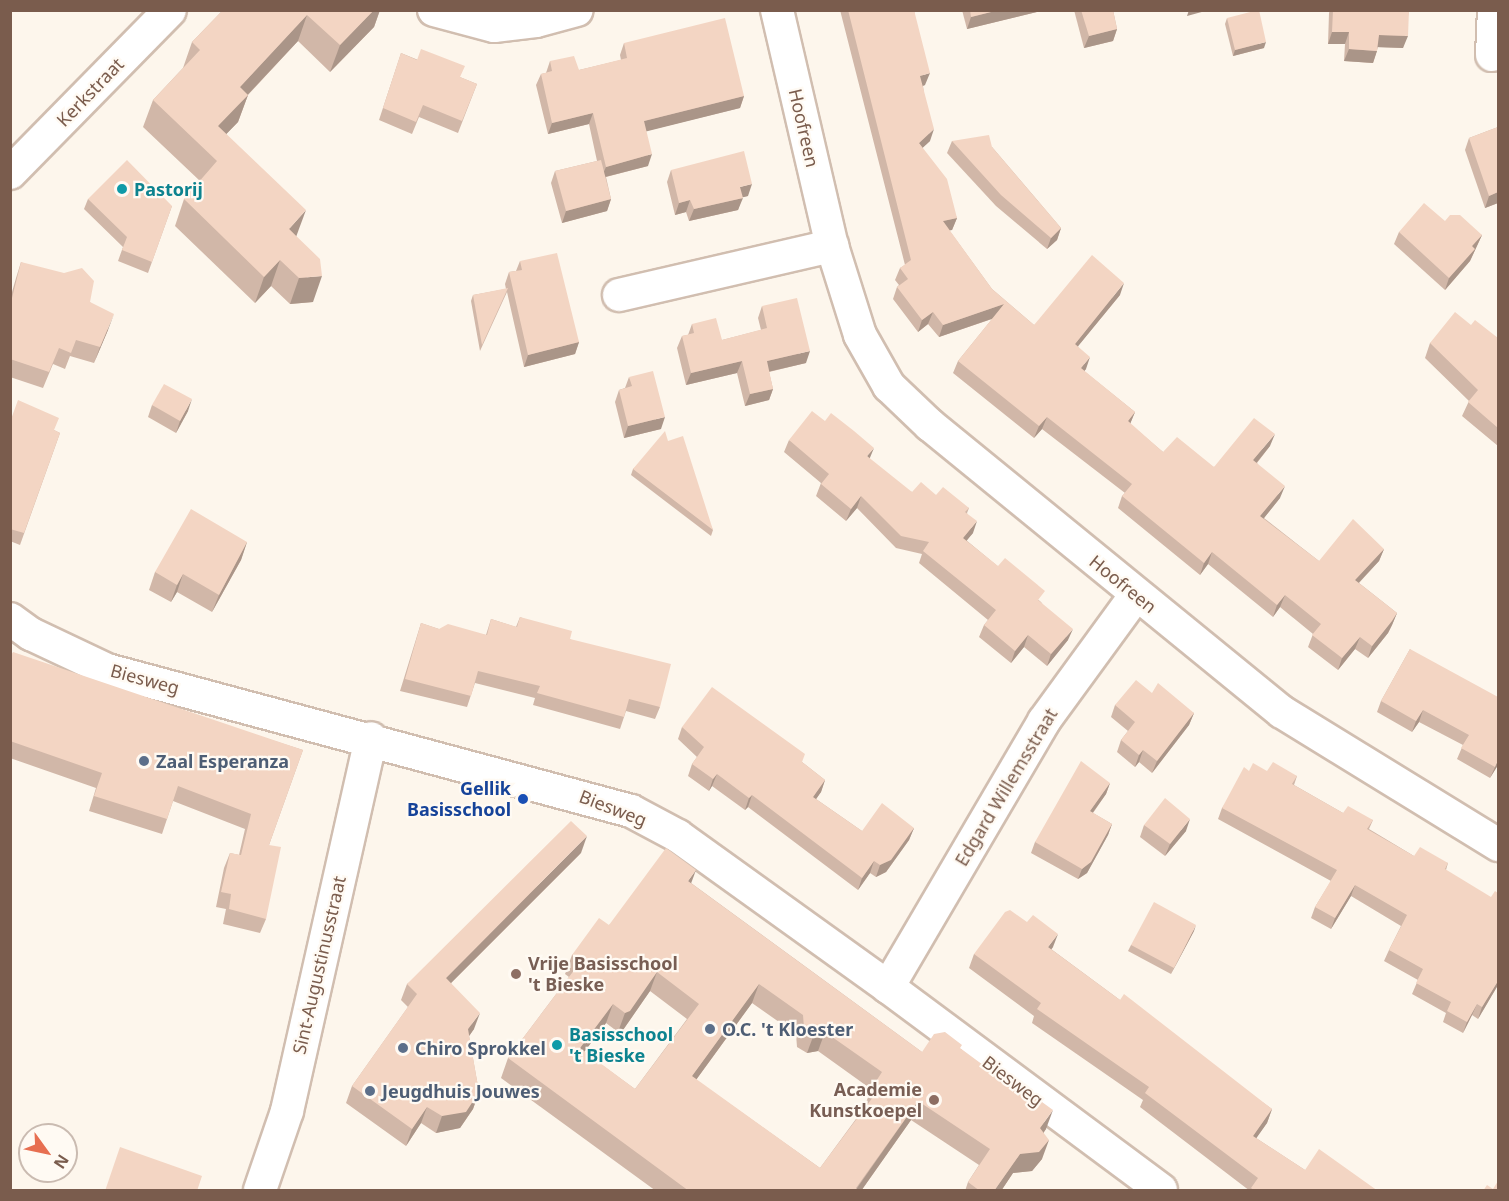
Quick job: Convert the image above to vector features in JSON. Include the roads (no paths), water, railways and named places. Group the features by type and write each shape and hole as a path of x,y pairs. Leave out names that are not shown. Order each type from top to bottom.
{"street":[{"name":"Kerkstraat","path":"10,173 170,10"},
{"path":"434,10 494,26 577,10"},
{"name":"Hoofreen","path":"777,10 832,246 860,335 889,386 930,425 1282,712 1498,845"},
{"path":"1492,55 1494,10"},
{"path":"619,295 832,246"},
{"name":"Edgard Willemsstraat","path":"888,987 1044,721 1136,595"},
{"name":"Biesweg","path":"10,619 31,634 107,670 371,738 631,811 678,837 888,987 1161,1191"},
{"name":"Sint-Augustinusstraat","path":"260,1191 287,1111 371,738"}],"place":[{"name":"Pastorij","path":"122,189"},
{"name":"Zaal Esperanza","path":"144,761"},
{"name":"Gellik Basisschool","path":"523,799"},
{"name":"Vrije Basisschool 't Bieske","path":"516,974"},
{"name":"O.C. 't Kloester","path":"710,1029"},
{"name":"Basisschool 't Bieske","path":"557,1045"},
{"name":"Chiro Sprokkel","path":"403,1048"},
{"name":"Jeugdhuis Jouwes","path":"370,1091"},
{"name":"Academie Kunstkoepel","path":"934,1100"}]}
